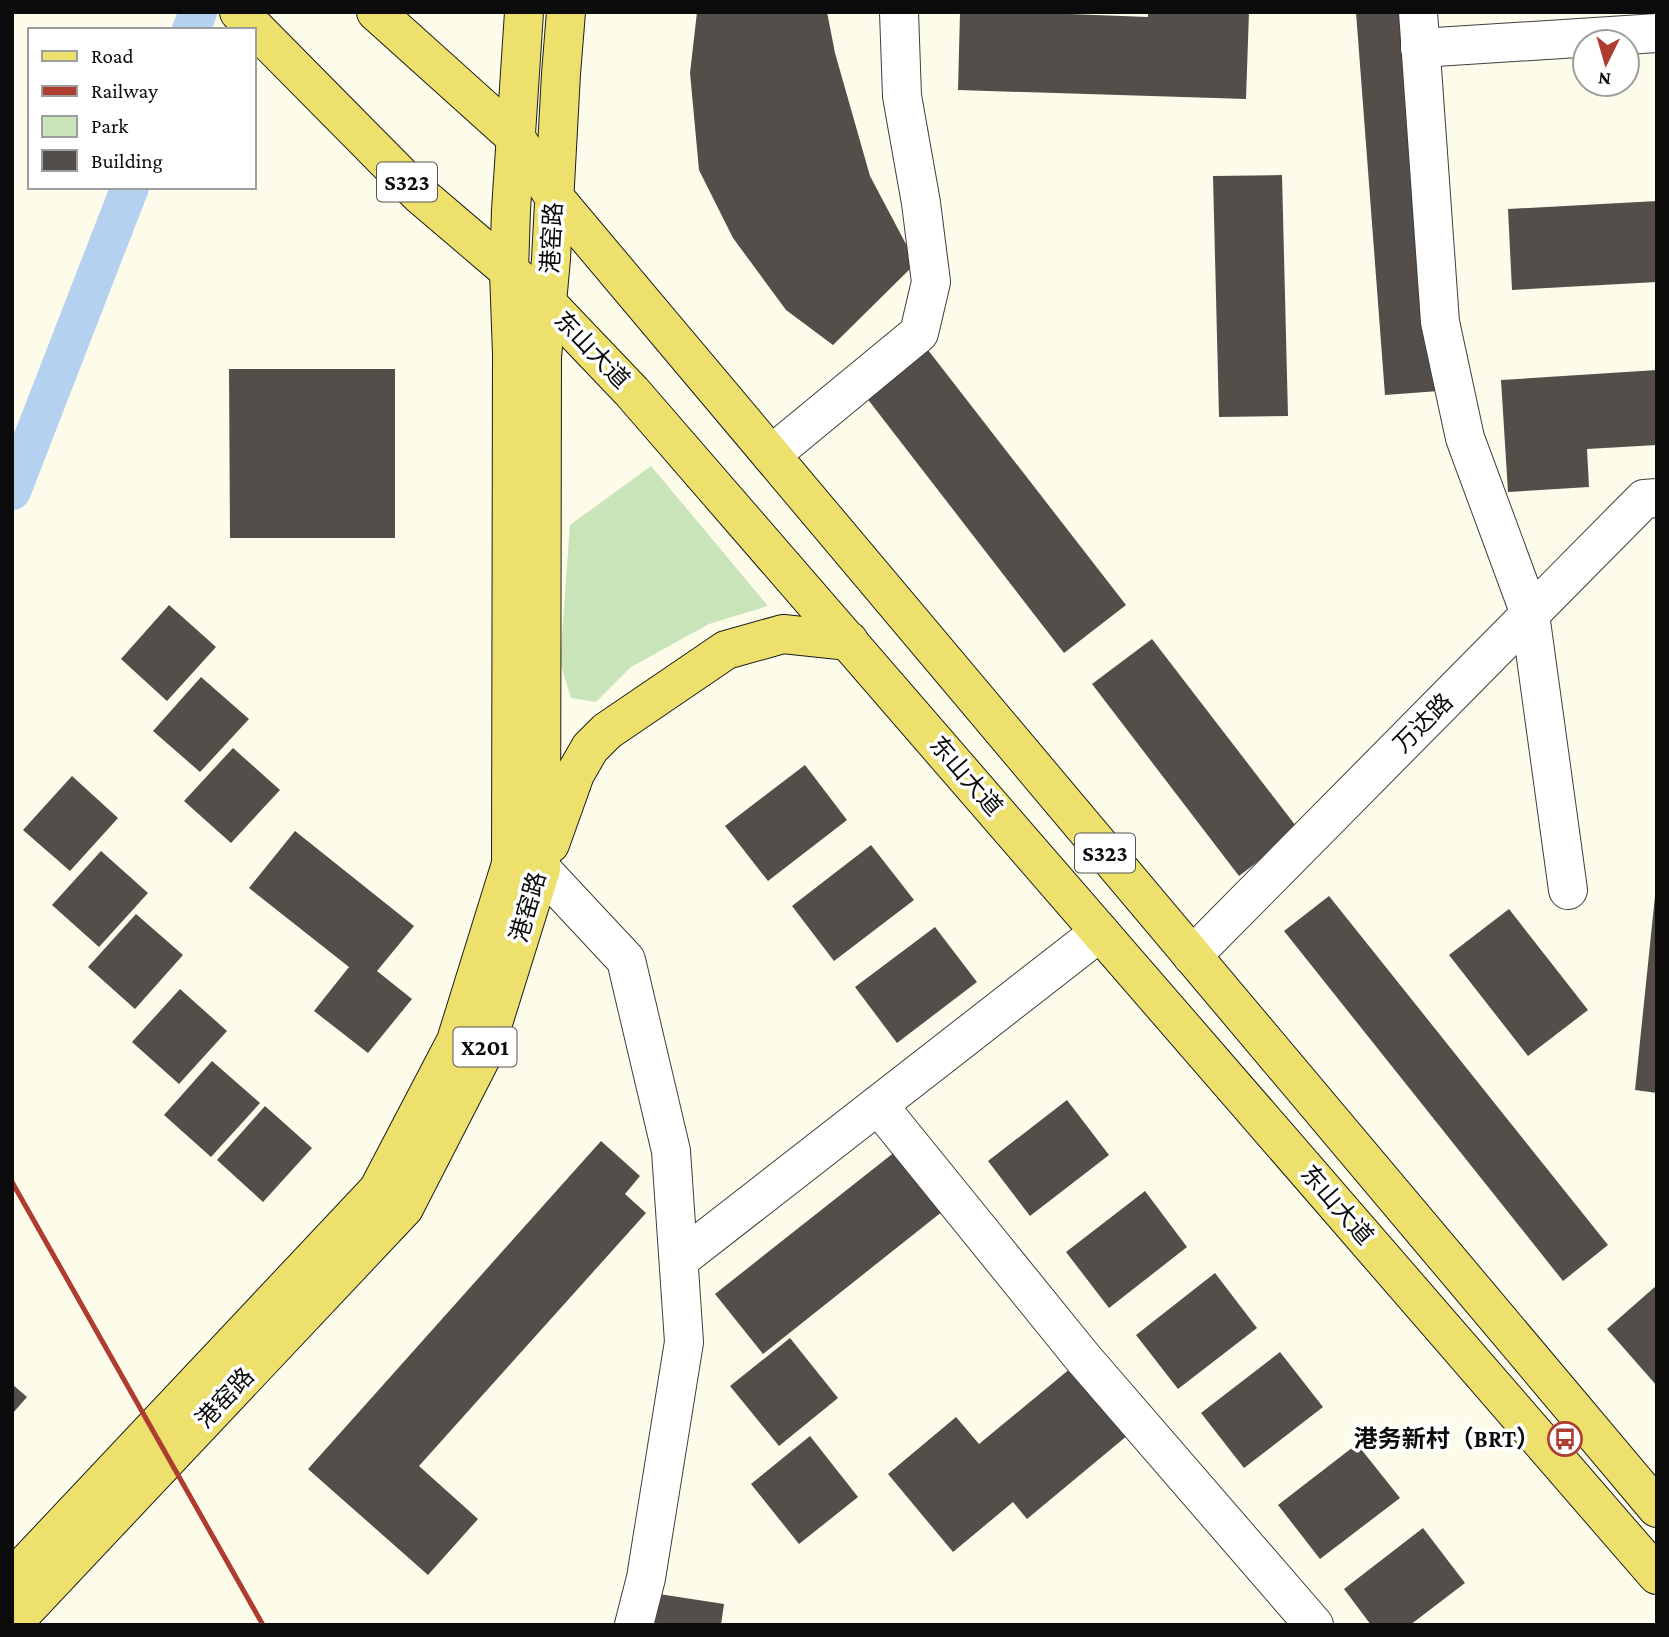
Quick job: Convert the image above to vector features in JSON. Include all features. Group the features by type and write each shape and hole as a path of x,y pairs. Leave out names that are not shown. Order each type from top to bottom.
{"main road":[{"name":"东山大道","path":"239,12 255,28"},
{"name":"东山大道","path":"376,12 516,138 554,197 1657,1508"},
{"name":"港窑路","path":"12,1579 378,1190 456,1041 510,864 512,354 509,272 524,12"},
{"name":"港窑路","path":"12,1624 404,1208 484,1052 541,869 542,371 566,12"},
{"name":"东山大道","path":"256,29 419,194 548,304 632,392 1657,1575"},
{"path":"541,869 575,774 590,748 607,731 726,650 783,634 849,641"}],"street":[{"path":"771,455 919,334 931,282 921,203 902,96 900,12"},
{"path":"1568,890 1530,614 1465,438 1440,322 1419,30 1657,33"},
{"name":"万达路","path":"1192,956 1644,499 1657,498"},
{"path":"541,869 626,960 671,1151 684,1342 646,1578 634,1625"},
{"path":"679,1260 1100,932"},
{"path":"878,1105 1083,1357 1314,1625"}],"green space":[{"path":"651,466 768,606 709,624 631,667 596,702 571,698 560,662 570,525"}],"building":[{"path":"697,12 827,12 835,53 870,176 916,263 833,345 786,310 733,238 699,170 690,73"},
{"path":"960,12 1148,17 1148,12 1249,12 1246,99 958,90"},
{"path":"1356,12 1411,12 1439,391 1385,395"},
{"path":"1282,175 1288,416 1219,417 1213,176"},
{"path":"1657,201 1657,282 1512,290 1508,209"},
{"path":"928,350 1126,605 1064,653 866,397"},
{"path":"229,369 395,369 395,538 230,538"},
{"path":"1657,370 1657,445 1587,449 1589,487 1508,492 1501,380"},
{"path":"169,605 216,647 167,701 121,659"},
{"path":"1152,639 1299,830 1239,876 1092,684"},
{"path":"201,677 249,719 200,772 153,731"},
{"path":"233,748 280,790 231,843 184,801"},
{"path":"805,765 847,820 768,881 725,826"},
{"path":"72,776 118,818 70,871 23,830"},
{"path":"295,831 414,926 377,971 412,999 368,1053 314,1011 349,967 249,888"},
{"path":"871,845 914,900 834,961 792,906"},
{"path":"101,851 148,893 99,947 52,905"},
{"path":"1329,896 1608,1245 1563,1281 1284,931"},
{"path":"1655,896 1657,897 1657,1093 1635,1090"},
{"path":"1509,909 1588,1010 1528,1056 1449,955"},
{"path":"136,914 183,955 135,1009 88,967"},
{"path":"935,927 977,982 897,1043 855,987"},
{"path":"180,989 227,1031 179,1084 132,1042"},
{"path":"212,1061 260,1103 211,1157 164,1115"},
{"path":"1067,1100 1109,1155 1030,1216 988,1161"},
{"path":"265,1106 312,1148 263,1202 217,1160"},
{"path":"601,1141 640,1176 625,1194 646,1213 419,1466 478,1519 428,1575 308,1469"},
{"path":"896,1151 943,1211 763,1354 715,1294"},
{"path":"1145,1191 1187,1247 1109,1308 1066,1252"},
{"path":"1215,1273 1257,1328 1178,1389 1136,1335"},
{"path":"1657,1285 1657,1386 1607,1329"},
{"path":"790,1338 838,1398 779,1446 730,1386"},
{"path":"1280,1352 1323,1407 1244,1468 1201,1413"},
{"path":"1083,1358 1140,1425 1027,1519 1013,1502 953,1552 888,1474 956,1417 979,1444"},
{"path":"12,1384 27,1397 12,1414"},
{"path":"810,1436 858,1497 799,1544 751,1484"},
{"path":"1357,1444 1400,1498 1320,1559 1278,1505"},
{"path":"1423,1528 1465,1583 1410,1625 1371,1625 1344,1589"},
{"path":"659,1594 724,1604 721,1625 654,1625"}],"waterway":[{"path":"192,28 198,12"},
{"path":"12,491 129,189"}],"railway":[{"path":"12,1182 263,1625"}],"place":[{"name":"港务新村（BRT）","path":"1565,1439"}]}
